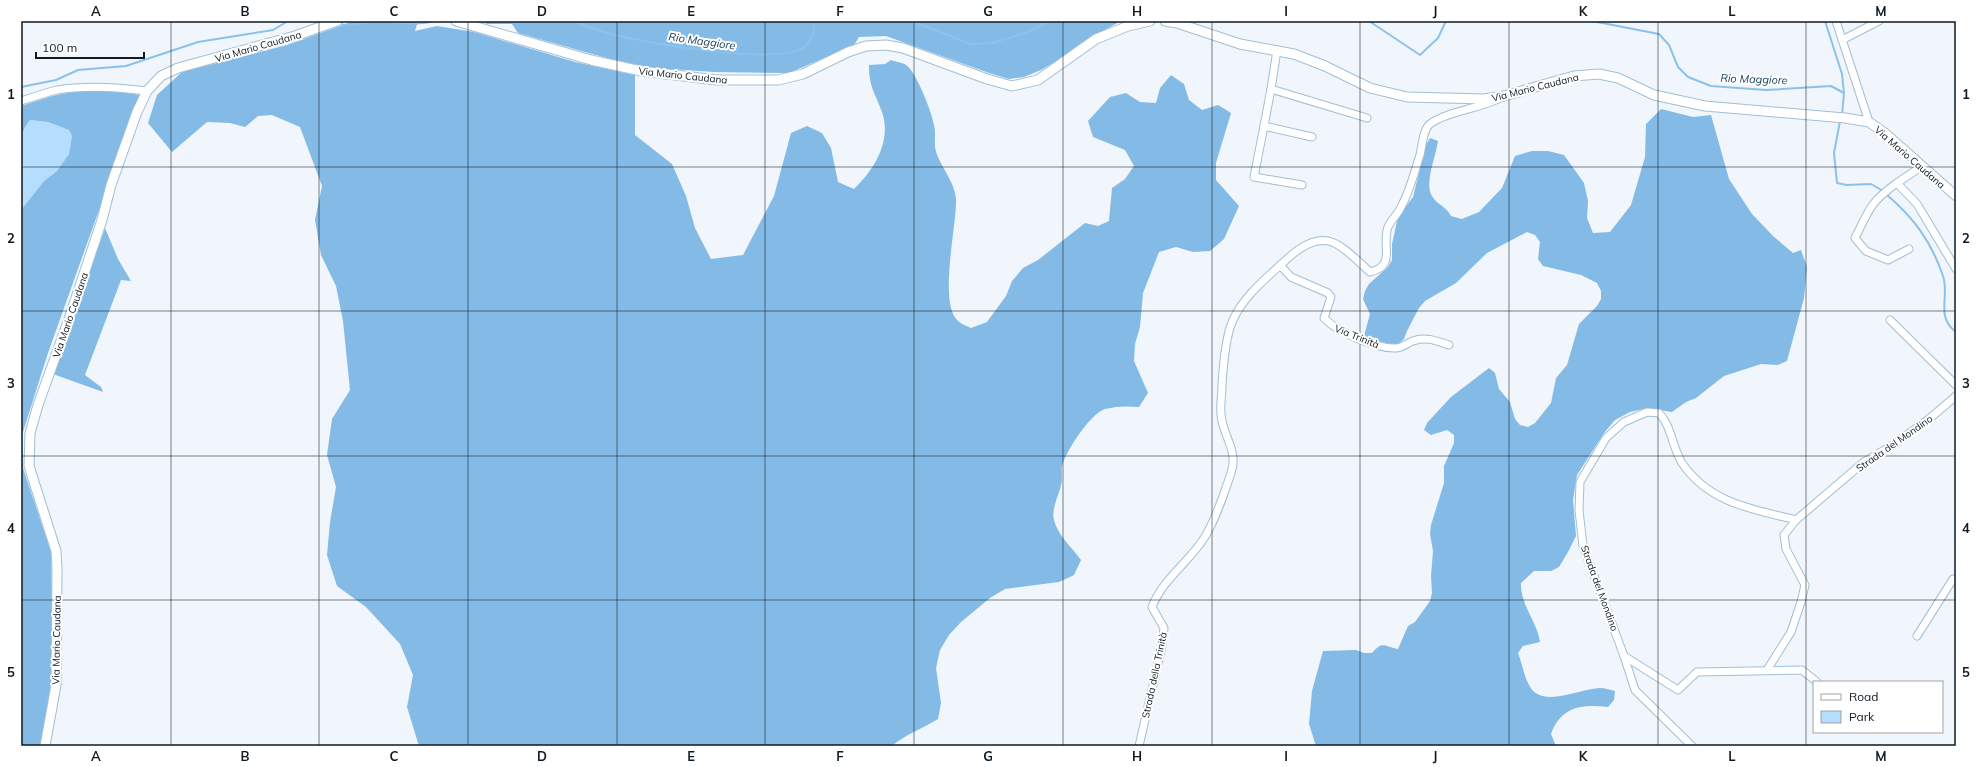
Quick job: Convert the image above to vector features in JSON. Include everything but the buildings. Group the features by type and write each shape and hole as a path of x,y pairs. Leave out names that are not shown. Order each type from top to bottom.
{"main road":[{"name":"Via Mario Caudana","path":"45,746 56,685 57,569 54,545 29,466 30,433 38,405 102,220 111,185 137,112 147,91 161,76 178,68 295,36 337,21"},
{"name":"Via Mario Caudana","path":"456,21 591,60 641,71 717,80 778,80 803,74 848,52 866,46 886,44 903,48 987,79 1012,86 1038,80 1096,38 1128,26 1150,21"},
{"name":"Via Mario Caudana","path":"1165,21 1177,23 1240,44 1294,54 1325,66 1370,88 1407,97 1484,99 1504,96 1574,76 1599,74 1618,78 1654,95 1705,106 1840,117 1869,122 1886,134 1956,196"}],"street":[{"path":"1836,21 1869,122"},
{"path":"1842,40 1879,21"},
{"path":"1277,50 1254,177 1302,185"},
{"path":"21,101 57,90 90,86 147,91"},
{"path":"1271,89 1367,118"},
{"name":"Strada della Trinità","path":"1139,746 1162,646 1164,628 1152,607 1161,589 1206,535 1216,513 1234,463 1233,452 1221,419 1223,366 1233,320 1245,301 1280,265 1309,243 1328,240 1340,245 1370,272 1379,270 1386,262 1387,252 1385,239 1388,227 1402,206 1410,186 1428,126 1437,119 1484,106 1504,96"},
{"path":"1264,126 1312,137"},
{"path":"1909,249 1888,260 1866,251 1855,238 1870,206 1896,183 1922,166"},
{"path":"1896,183 1917,204 1956,269"},
{"name":"Via Trinità","path":"1280,265 1291,277 1328,293 1330,297 1324,318 1331,326 1360,339 1388,348 1398,348 1414,340 1431,339 1449,345"},
{"path":"1890,320 1956,385"},
{"name":"Strada del Mondino","path":"1767,670 1791,632 1805,585 1786,549 1784,536 1796,520 1864,462 1901,439 1956,396"},
{"name":"Strada del Mondino","path":"1692,746 1635,690 1624,656 1583,546 1579,510 1580,482 1588,466 1606,438 1624,422 1647,412 1659,413 1666,420 1681,462 1716,496 1747,509 1796,520"},
{"path":"1917,636 1953,579 1956,580"},
{"path":"1624,656 1678,690 1698,672 1802,670 1816,681"}],"green space":[{"path":"30,120 48,122 69,130 72,136 69,154 57,171 44,181 21,210 21,137"}],"shaded area":[{"path":"354,21 418,21 415,31 437,26 474,32 575,62 635,75 635,135 672,164 686,196 695,228 711,259 743,255 774,196 791,133 807,126 822,133 831,148 838,182 854,189 874,164 883,144 885,134 882,112 871,85 869,65 885,64 891,60 904,64 910,69 919,83 927,102 934,125 936,152 955,193 956,211 950,263 949,298 952,312 958,321 971,328 987,322 1006,296 1012,281 1023,268 1038,260 1085,223 1098,226 1109,221 1112,188 1125,179 1134,166 1125,150 1093,137 1088,121 1110,97 1126,93 1140,102 1156,103 1160,88 1171,75 1184,84 1189,100 1202,110 1218,105 1231,113 1216,163 1216,180 1239,206 1224,239 1210,251 1193,252 1176,247 1159,252 1143,293 1140,327 1135,344 1134,361 1148,393 1139,407 1114,407 1099,412 1079,434 1064,459 1062,466 1062,483 1054,507 1053,516 1058,531 1081,560 1074,575 1059,582 1005,589 990,598 961,622 949,635 940,650 936,668 941,703 938,719 903,738 892,746 419,746 407,707 413,675 400,644 366,607 337,586 327,555 330,522 336,487 327,455 332,419 350,390 343,321 336,286 321,255 315,220 322,186 300,127 272,115 258,116 245,127 230,123 207,122 172,152 148,123 157,95 182,72 287,45"},
{"path":"479,21 1121,21 1081,43 1060,59 1041,70 1024,77 1009,79 886,36 859,37 854,45 789,73 715,72 653,68 610,59 518,33 512,24 487,24"},
{"path":"87,89 108,90 140,95 48,353 22,435 23,468 51,552 53,650 52,684 41,746 21,746 21,210 44,181 57,171 69,154 72,136 69,130 48,122 30,120 21,137 21,106 52,96"},
{"path":"1661,109 1693,117 1711,115 1729,179 1752,214 1773,236 1793,253 1801,250 1807,267 1804,298 1787,361 1778,365 1761,364 1724,376 1696,398 1686,402 1672,412 1647,408 1630,412 1615,420 1604,433 1577,475 1573,500 1576,536 1568,552 1559,567 1551,571 1534,571 1521,583 1523,599 1536,627 1540,642 1523,646 1518,653 1529,685 1535,692 1542,696 1552,697 1602,688 1615,691 1614,700 1608,707 1581,707 1566,713 1555,725 1551,734 1556,746 1316,746 1309,724 1312,691 1323,651 1356,650 1364,653 1372,653 1382,645 1398,649 1408,626 1415,622 1430,601 1432,593 1431,576 1433,551 1430,534 1431,525 1444,483 1444,466 1454,443 1454,435 1447,430 1431,435 1424,430 1427,423 1451,397 1489,368 1495,373 1499,389 1510,402 1515,419 1520,425 1528,427 1535,423 1551,403 1556,378 1567,365 1579,324 1597,306 1601,299 1601,291 1597,283 1581,275 1543,266 1538,259 1540,242 1535,235 1527,232 1487,253 1456,283 1425,301 1419,308 1404,339 1397,345 1371,340 1364,336 1370,314 1363,299 1365,291 1369,284 1388,267 1392,260 1392,244 1398,217 1413,197 1426,145 1430,138 1438,141 1431,170 1429,184 1430,191 1434,199 1451,216 1462,219 1479,212 1502,188 1515,156 1532,151 1548,151 1564,155 1584,183 1588,201 1587,218 1593,233 1610,232 1631,205 1645,157 1646,124"},
{"path":"105,228 118,259 131,281 121,280 85,375 101,387 103,392 53,374"}],"waterway":[{"name":"Rio Maggiore","path":"21,87 56,80 78,70 126,66 198,42 273,30 288,21"},
{"name":"Rio Maggiore","path":"340,24 351,25 370,22 427,23 435,21"},
{"name":"Rio Maggiore","path":"571,21 614,35 645,41 693,49 748,54 792,52 806,46 812,38 815,21"},
{"name":"Rio Maggiore","path":"909,21 970,44 992,43 1028,32 1051,21"},
{"name":"Rio Maggiore","path":"1369,21 1420,55 1438,38 1446,21"},
{"name":"Rio Maggiore","path":"1592,21 1659,34 1669,45 1678,67 1688,77 1711,86 1766,90 1831,86 1844,93"},
{"path":"1825,21 1842,74 1844,93 1842,115"},
{"path":"1840,121 1834,153 1837,183 1847,185 1871,184 1883,191"},
{"path":"1886,194 1913,221 1933,252 1945,284 1944,306 1946,320 1956,332"}]}
